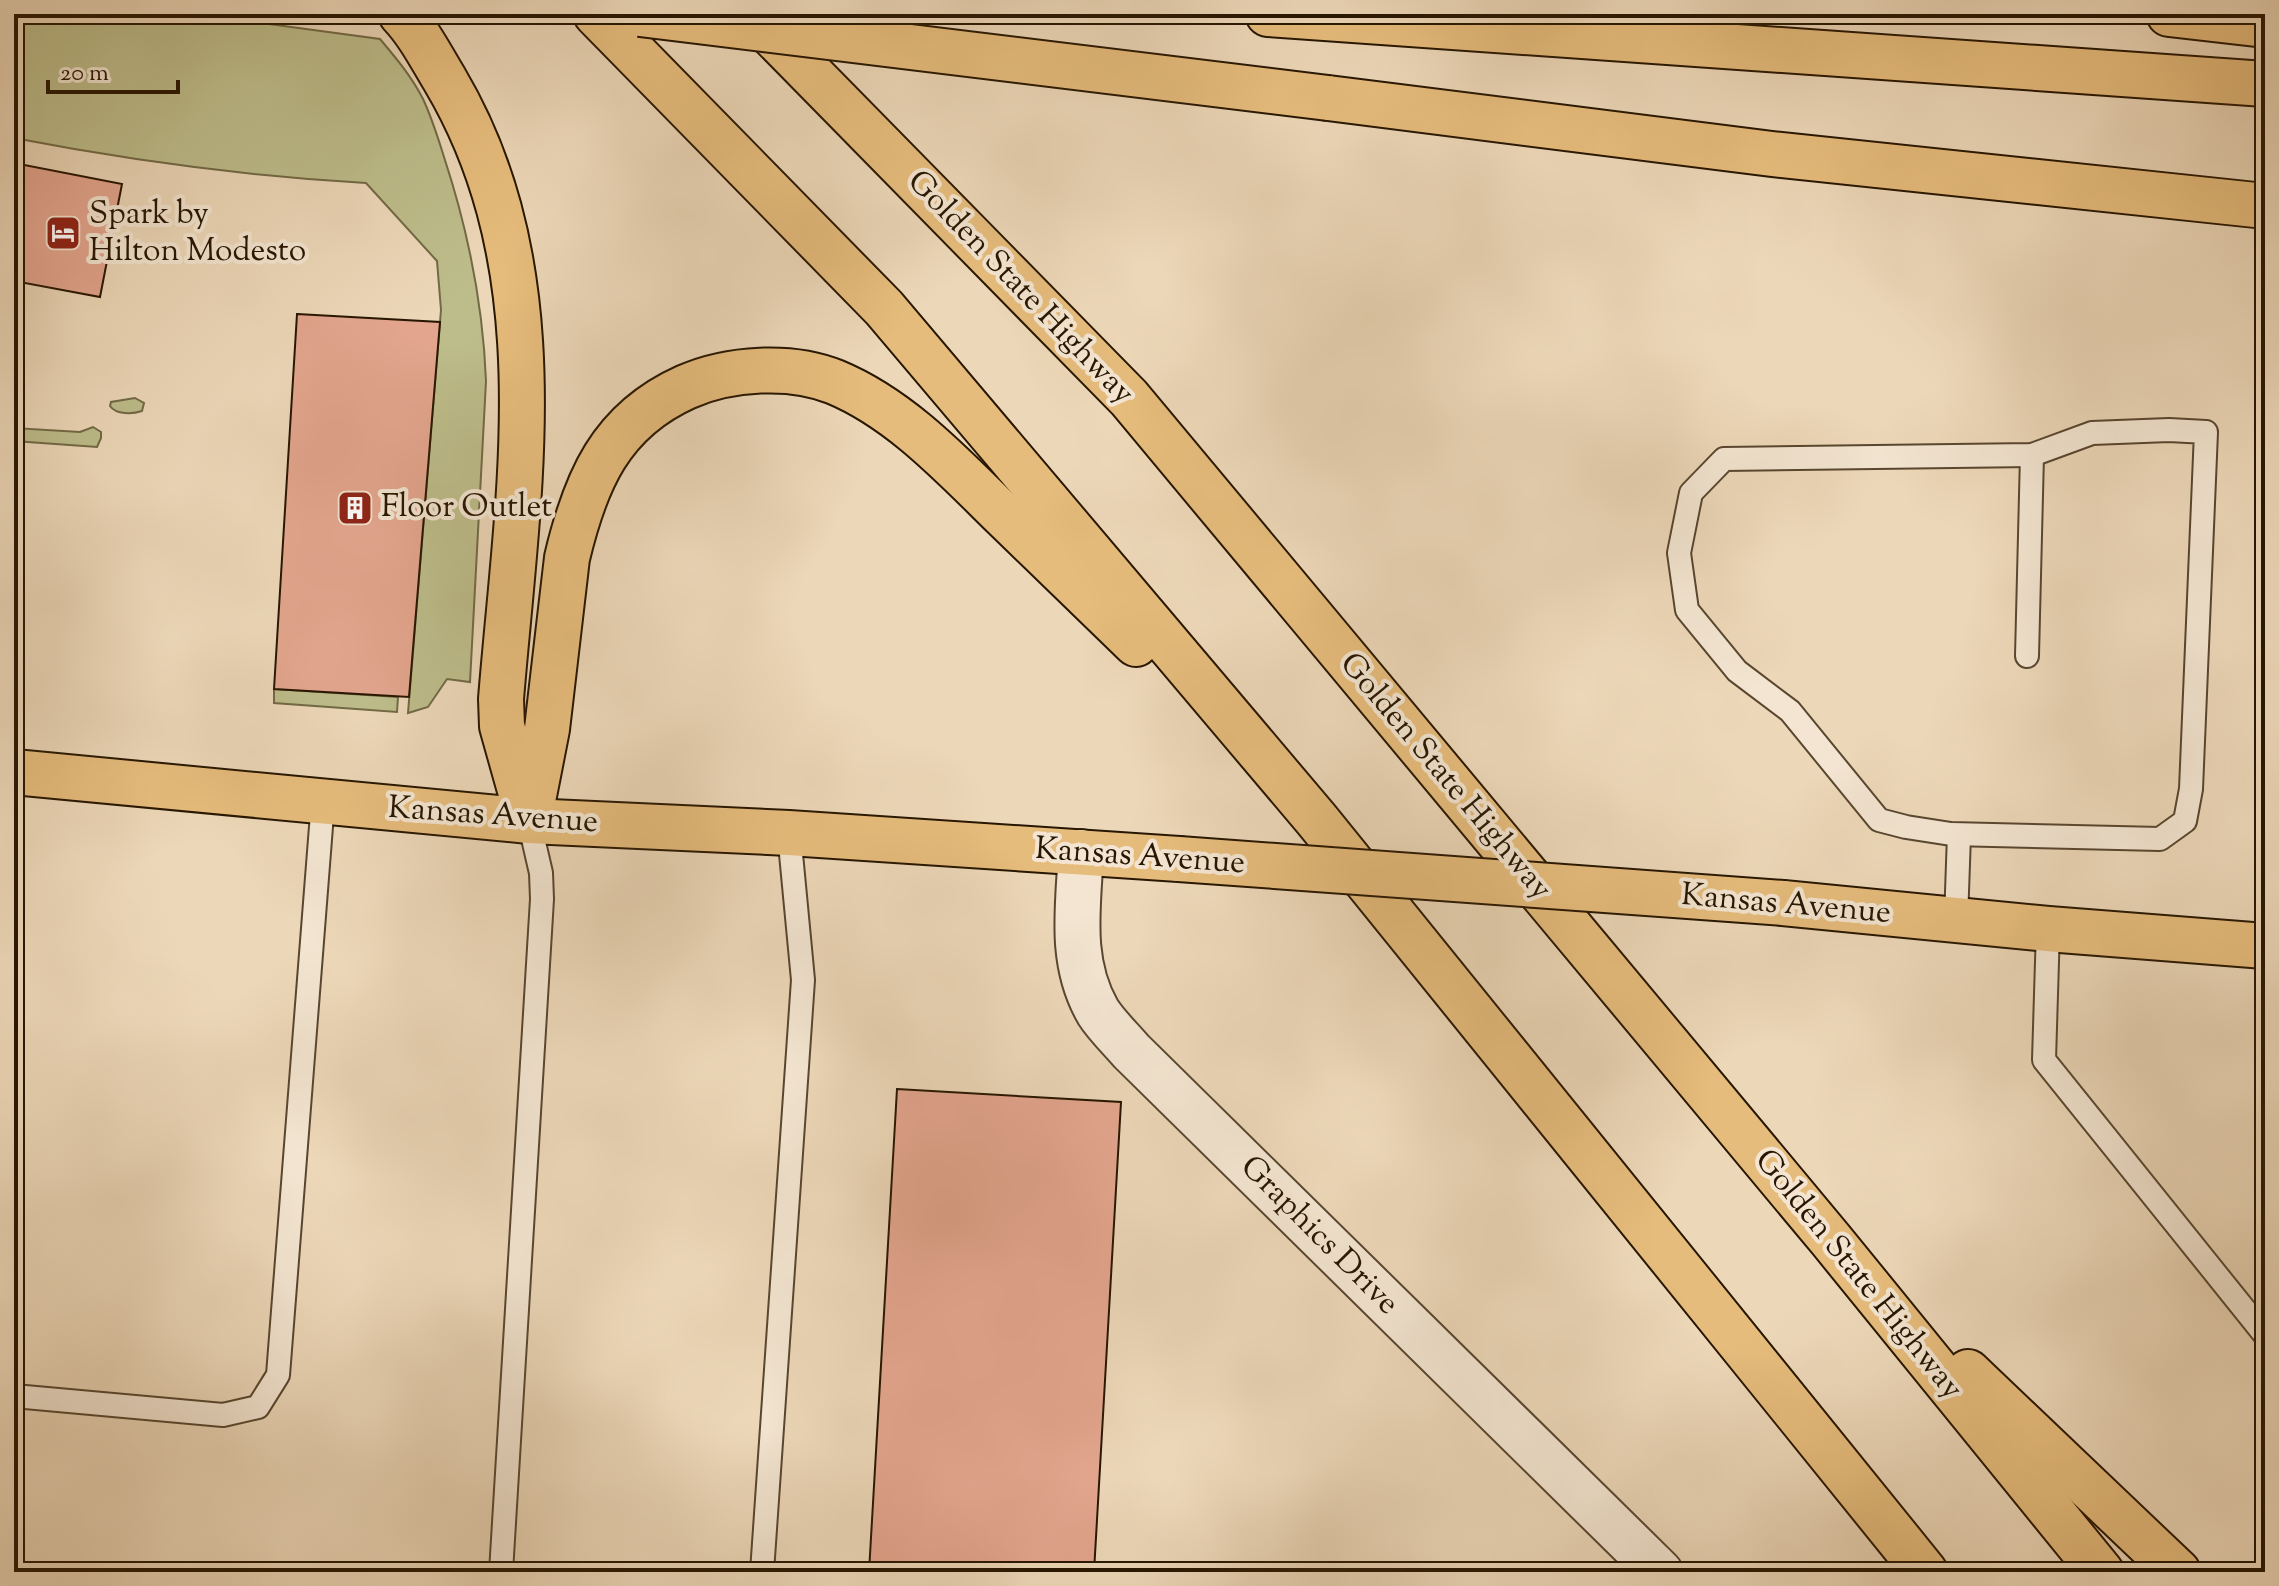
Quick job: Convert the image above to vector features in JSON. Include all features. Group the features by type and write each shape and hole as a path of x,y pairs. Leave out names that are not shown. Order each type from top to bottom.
{"main road":[{"path":"401,14 451,90 477,144 505,231 513,279 521,334 524,389 501,699 502,726 529,821"},
{"path":"596,14 884,308 1317,820 1925,1572"},
{"path":"640,14 1772,154 2265,206"},
{"name":"Golden State Highway","path":"752,14 1129,398 1831,1240 2101,1572"},
{"path":"2169,14 2265,25"},
{"path":"1289,16 2265,84"},
{"path":"529,821 547,729 567,558 573,531 595,472 609,448 635,417 660,399 695,383 729,375 783,372 812,375 862,396 890,413 949,463 1317,820"},
{"name":"Kansas Avenue","path":"14,772 529,821 789,833 1179,859 1783,903 2265,946"},
{"path":"1831,1240 2178,1572"}],"street":[{"name":"Graphics Drive","path":"1081,852 1076,949 1083,983 1100,1015 1131,1051 1660,1572"}],"lane":[{"path":"2206,432 2191,789 2185,821 2160,839 1959,835 1879,820 1790,711 1737,671 1687,610 1679,553 1691,493 1724,459 2032,455 2092,433 2206,432"},
{"path":"2027,656 2032,455"},
{"path":"14,1396 223,1415 258,1407 278,1375 323,801"},
{"path":"501,1572 542,899 541,873 529,821"},
{"path":"762,1572 803,980 789,833"},
{"path":"1956,920 1959,835"},
{"path":"2048,929 2044,1060 2265,1335"}],"green space":[{"path":"14,14 194,14 380,39 409,75 429,113 453,184 473,268 482,324 486,381 470,682 447,679 428,707 408,713 441,310 437,261 366,183 189,166 14,138"},
{"path":"135,398 144,403 142,411 120,412 110,406 111,402"},
{"path":"93,427 101,432 97,447 14,441 14,428 80,432"},
{"path":"274,689 398,697 397,712 274,703"}],"building":[{"name":"Spark by Hilton Modesto","path":"14,163 122,184 100,297 14,281"},
{"name":"Floor Outlet","path":"297,314 440,322 409,697 274,689"},
{"path":"897,1089 1121,1102 1094,1572 869,1572"}],"place":[{"name":"Spark by Hilton Modesto","path":"63,233"},
{"name":"Floor Outlet","path":"355,508"}]}
